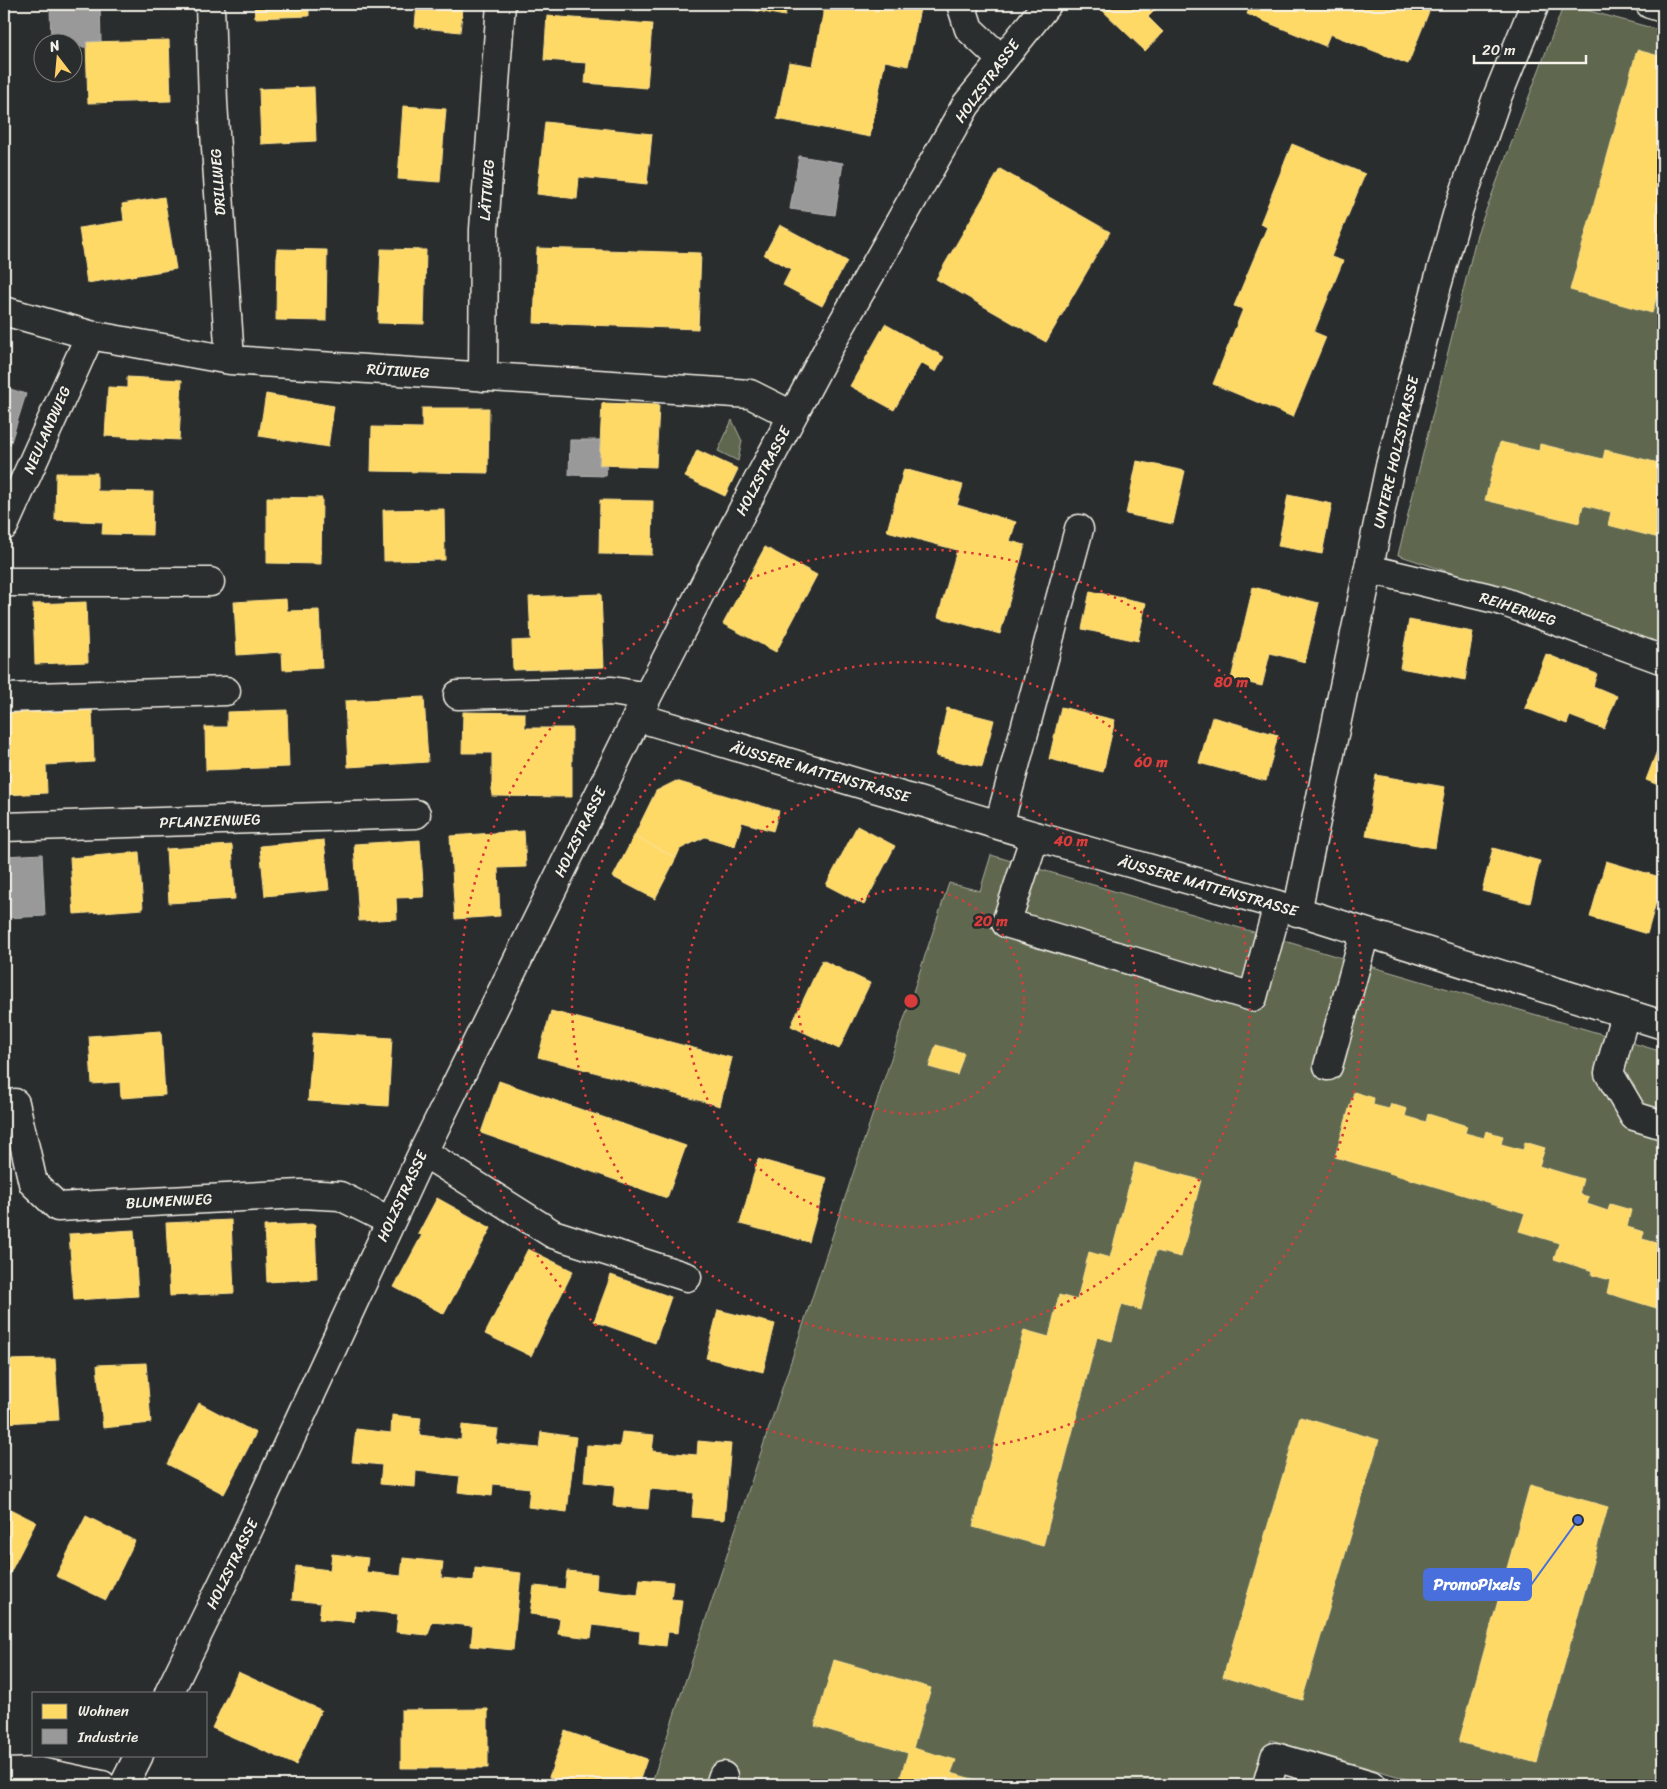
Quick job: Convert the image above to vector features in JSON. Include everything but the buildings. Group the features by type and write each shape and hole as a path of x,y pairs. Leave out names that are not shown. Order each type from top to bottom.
{"street":[{"name":"DRILLWEG","path":"210,4 213,102 230,360"},
{"name":"LÄTTWEG","path":"483,377 484,229 501,4"},
{"path":"961,4 969,29 1002,59"},
{"name":"HOLZSTRASSE","path":"169,1692 237,1554 423,1152 642,707 792,415 966,105 1048,4"},
{"name":"UNTERE HOLZSTRASSE","path":"1035,836 1006,923 1253,997 1287,908 1369,569 1390,466 1459,208 1496,100 1535,4"},
{"path":"1650,4 1663,8"},
{"name":"RÜTIWEG","path":"4,311 90,334 230,360 750,394 792,415"},
{"name":"NEULANDWEG","path":"4,526 90,334"},
{"path":"999,825 1079,529"},
{"name":"REIHERWEG","path":"1369,569 1499,600 1663,660"},
{"path":"4,582 210,582"},
{"path":"4,698 226,691"},
{"name":"ÄUSSERE MATTENSTRASSE","path":"458,695 612,691 642,707 999,825 1287,908 1663,1025"},
{"name":"PFLANZENWEG","path":"4,827 416,814"},
{"path":"1328,1066 1365,933"},
{"path":"1625,1014 1609,1073 1634,1116 1663,1125"},
{"name":"BLUMENWEG","path":"15,1103 33,1183 58,1207 311,1194 340,1196 390,1221"},
{"path":"423,1152 553,1234 687,1277"},
{"path":"124,1785 138,1756"},
{"path":"1267,1785 1275,1757 1371,1785"},
{"path":"4,1773 40,1772 102,1785"}],"green space":[{"path":"1564,4 1663,31 1663,644 1398,555 1477,234"},
{"path":"732,420 742,441 738,461 718,451"},
{"path":"991,855 1663,1052 1663,1785 1428,1785 1271,1740 1257,1785 651,1785 949,883 980,891"}],"place":[{"name":"PromoPixels","path":"1578,1520"}]}
